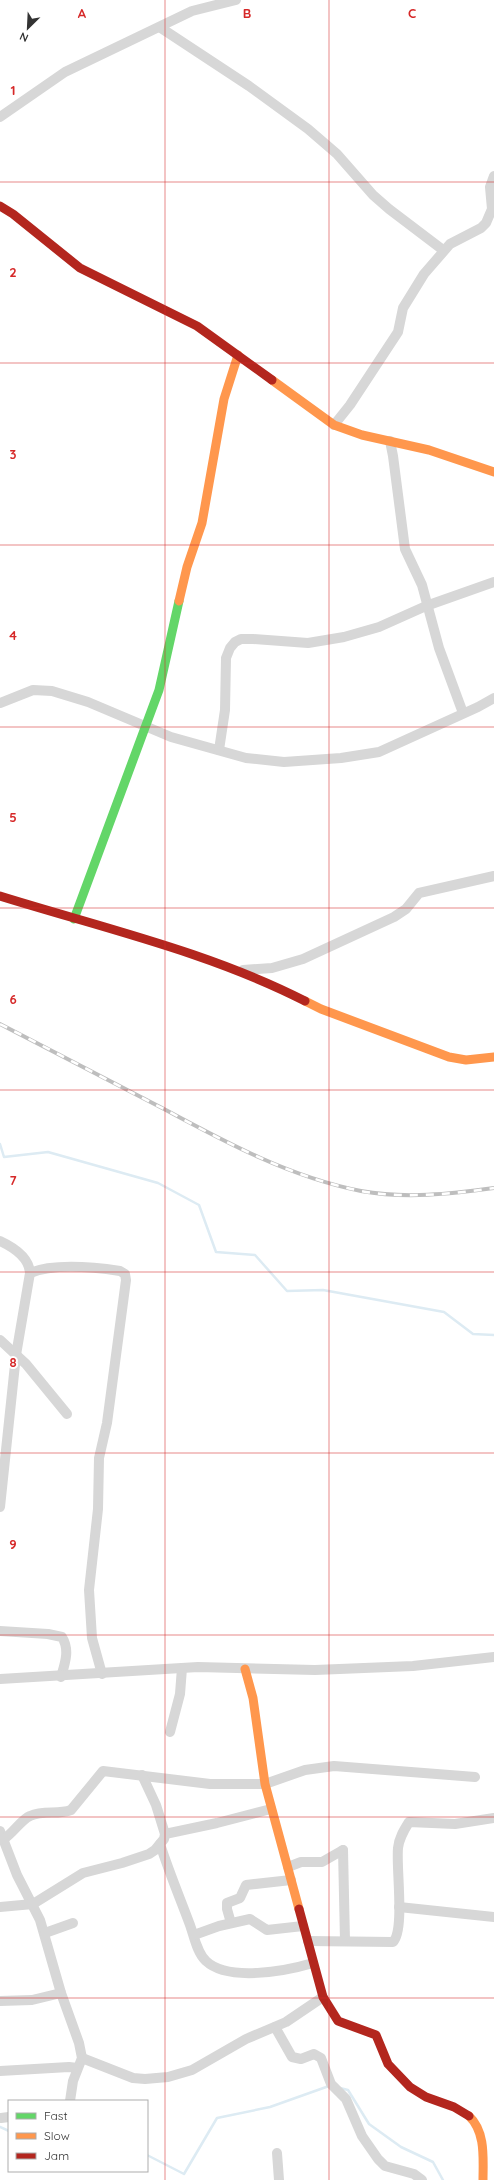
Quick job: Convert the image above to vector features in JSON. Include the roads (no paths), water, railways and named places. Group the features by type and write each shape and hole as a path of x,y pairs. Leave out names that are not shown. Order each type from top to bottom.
{"street":[{"path":"0,117 65,72 161,28 192,12 236,0"},
{"path":"161,28 249,86 308,129 337,154 384,204 443,250"},
{"path":"334,425 350,405 398,332 401,312 424,274 443,250 457,239 481,228 490,226 492,209 490,187 494,176"},
{"path":"0,206 80,268 118,288 180,316 238,355 334,425 362,435 430,450 494,472"},
{"path":"74,919 160,690 187,567 202,523 224,399 238,355"},
{"path":"390,441 395,464 405,549 422,585 426,606 463,713"},
{"path":"219,750 225,710 226,658 230,648 235,642 253,639 308,643 344,637 379,627 426,606 494,582"},
{"path":"0,703 33,690 52,691 88,702 171,737 246,758 284,762 356,756 379,752 494,698"},
{"path":"236,969 265,969 303,960 394,917 406,909 419,892 494,876"},
{"path":"0,896 74,919 122,931 236,969 268,982 321,1009 449,1056 466,1060 494,1057"},
{"path":"0,1241 24,1258 28,1263 30,1273 16,1354 0,1507"},
{"path":"30,1273 41,1270 82,1266 120,1271 125,1274 126,1280 110,1391 107,1423 99,1458 98,1509 89,1590 92,1638 102,1674"},
{"path":"0,1340 16,1354 67,1414"},
{"path":"0,1631 48,1634 62,1637 65,1642 67,1657 61,1676"},
{"path":"0,1679 182,1668 315,1670 413,1666 494,1657"},
{"path":"170,1732 180,1694 182,1668"},
{"path":"245,1669 253,1698 265,1784 323,1997 338,2021 350,2028 376,2035 381,2042 383,2055 389,2066 411,2087 432,2101 464,2112 474,2121 480,2133 483,2149 483,2180"},
{"path":"70,2100 73,2081 82,2058 79,2043 61,1993 45,1933 33,1904 17,1875 2,1835 30,1816 38,1813 64,1813 71,1810 103,1771 142,1775 181,1782 210,1784 265,1784 305,1770 334,1766 475,1777"},
{"path":"0,1907 33,1904 83,1873 149,1854 160,1844 165,1834 156,1805 142,1775"},
{"path":"165,1834 217,1823 271,1809"},
{"path":"308,1941 393,1942 398,1935 398,1848 409,1822 455,1824 494,1818"},
{"path":"160,1844 174,1884 205,1960 219,1968 268,1972 282,1971 313,1963"},
{"path":"288,1867 301,1862 322,1862 343,1850 345,1941"},
{"path":"231,1923 227,1903 240,1898 246,1885 291,1880"},
{"path":"399,1907 494,1917"},
{"path":"194,1935 231,1923 250,1919 267,1930 303,1926"},
{"path":"45,1933 73,1923"},
{"path":"0,2001 32,2000 61,1993"},
{"path":"82,2058 133,2078 150,2079 168,2077 192,2070 246,2039 275,2027 296,2016 323,1997"},
{"path":"275,2027 292,2057 301,2059 314,2054 321,2058 334,2088 346,2099 362,2136 381,2162 393,2169 414,2174 422,2180"},
{"path":"0,2071 69,2067 78,2068"},
{"path":"277,2153 279,2180"}],"waterway":[{"path":"0,1144 4,1157 48,1152 158,1183 199,1205 216,1252 255,1255 287,1291 323,1290 444,1312 473,1334 494,1335"},
{"path":"148,2156 184,2174 217,2118 270,2107 329,2086"},
{"path":"340,2088 348,2090 369,2124 401,2147 433,2162 443,2180"},
{"path":"0,2127 8,2131"}],"railway":[{"path":"0,1024 235,1146 260,1158 309,1177 361,1191 394,1195 445,1194 494,1188"}]}
